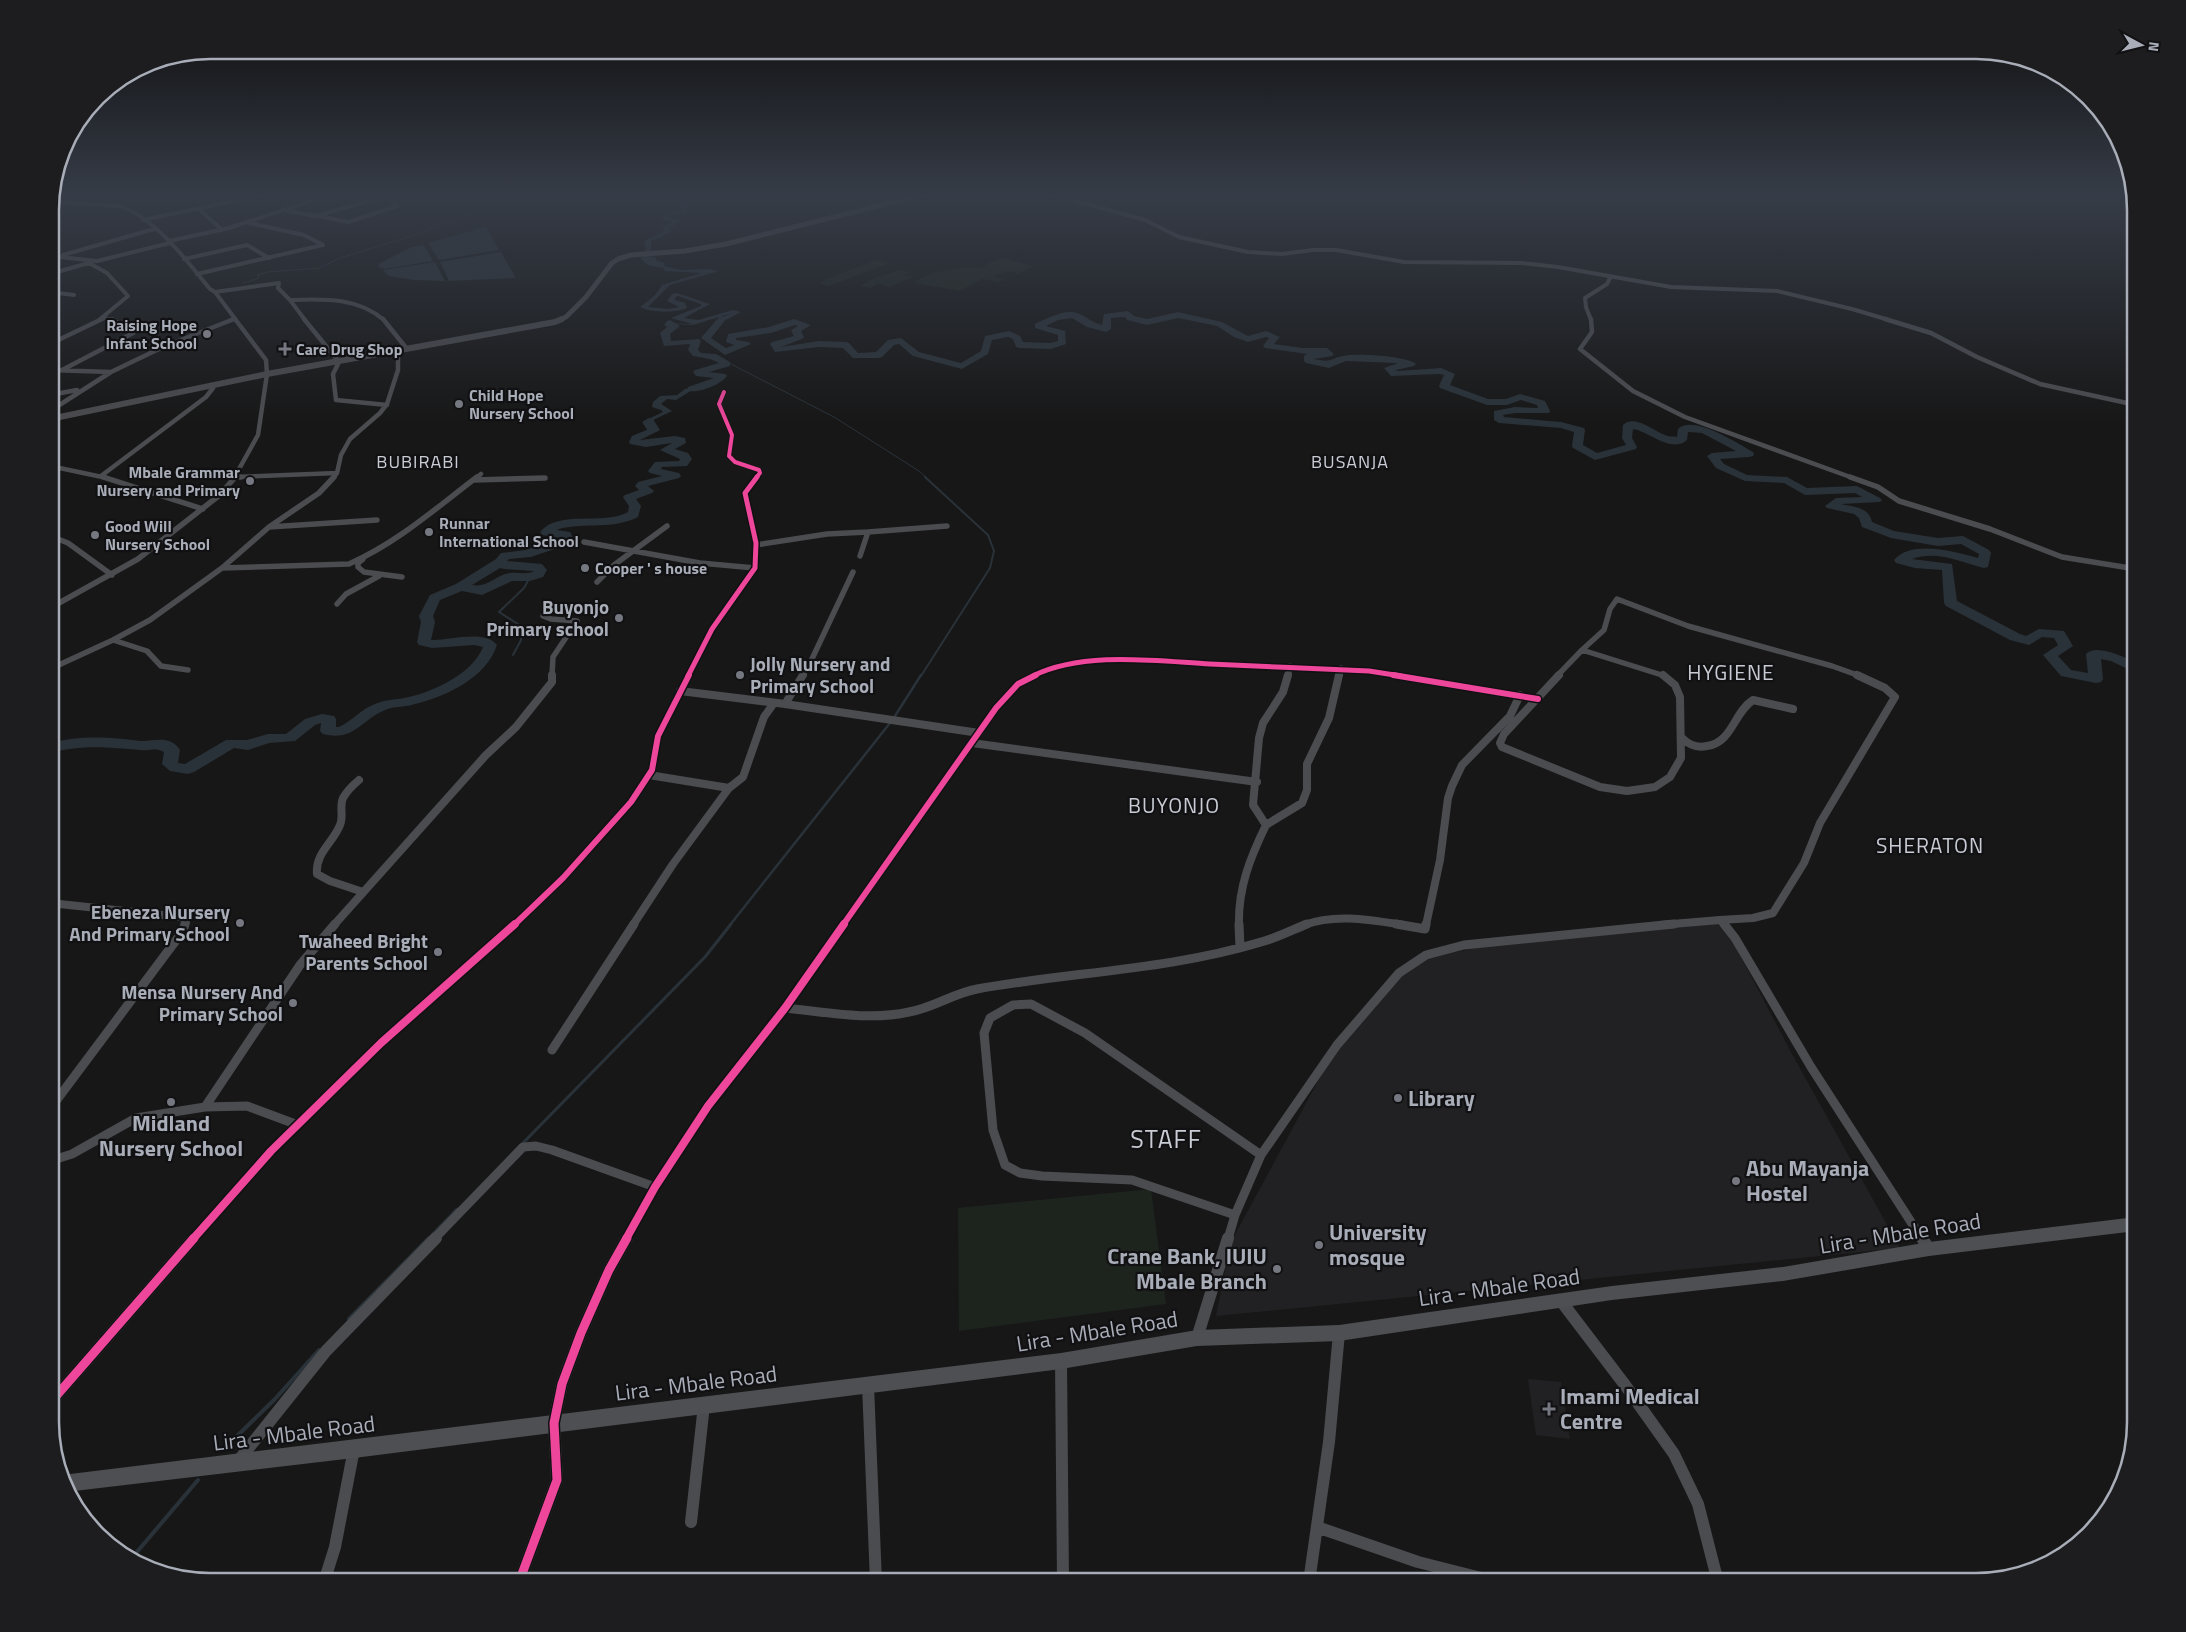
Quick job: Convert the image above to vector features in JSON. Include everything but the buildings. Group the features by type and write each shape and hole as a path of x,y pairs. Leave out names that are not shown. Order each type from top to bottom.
{"main road":[{"name":"Lira - Mbale Road","path":"71,1482 868,1385 1061,1360 1197,1338 1339,1333 1612,1293 1783,1274 1929,1249 2127,1225"}],"street":[{"path":"59,340 104,318 111,309 128,296 105,270"},
{"path":"59,603 138,559 221,494 236,477 258,435 267,374 266,360 215,292 194,270"},
{"path":"197,274 214,270"},
{"path":"59,417 267,374 395,352 560,320 586,297 607,270"},
{"path":"1569,270 1684,288 1771,290 1826,303 1938,336 1977,357 2040,384 2127,403"},
{"path":"1610,278 1607,284 1585,298 1584,304 1593,327 1590,336 1580,349 1637,393 1699,423 1878,487 1899,501 1983,527 2062,557 2127,568"},
{"path":"215,292 279,283 278,288 290,300 318,337 338,358 339,362"},
{"path":"59,293 74,295"},
{"path":"290,300 337,300 360,304 387,322 407,349"},
{"path":"61,370 133,333 112,319 104,318"},
{"path":"59,405 111,372 163,347 234,319"},
{"path":"59,665 113,640 150,620 222,568 269,527 319,493 337,474 340,454 345,446 359,430 387,405 389,393 400,369 398,354 395,352"},
{"path":"339,362 333,377 336,384 336,400 387,405"},
{"path":"61,370 111,372"},
{"path":"101,476 206,397 214,388 211,385"},
{"path":"59,393 83,388"},
{"path":"59,1392 271,1151 381,1043 521,920 563,878 630,802 649,775 655,758 658,736 680,691 712,629 755,568 758,555 745,493 760,473 759,470 736,463 728,456 733,444 733,432 719,404 724,392"},
{"path":"59,468 101,476 203,509"},
{"path":"236,477 337,474"},
{"path":"379,576 364,572 358,567 358,563 482,474"},
{"path":"474,480 545,478"},
{"path":"269,527 377,520"},
{"path":"597,582 614,565 667,526"},
{"path":"756,545 827,534 947,526"},
{"path":"860,556 868,532"},
{"path":"59,540 68,543 112,575"},
{"path":"584,542 700,563 755,568"},
{"path":"222,568 349,564 365,558"},
{"path":"785,704 811,661 853,572"},
{"path":"337,604 346,594 379,576 385,574 402,577"},
{"path":"1197,1338 1235,1215 1261,1154 1336,1045 1399,973 1426,954 1500,940 1753,918 1773,913 1804,863 1820,823 1895,697 1882,686 1850,673 1686,625 1617,599 1610,609 1604,630 1581,650 1504,734 1500,743 1502,747 1600,787 1634,791 1659,786 1674,773 1676,762 1681,758 1682,738 1678,690 1670,679 1581,650"},
{"path":"205,1107 300,965 362,892 404,849 486,755 516,727 552,682 551,666 553,657 577,621 551,619 543,616"},
{"path":"113,640 147,651 161,666 188,670"},
{"path":"522,1573 557,1480 554,1423 562,1384 608,1270 655,1187 708,1106 784,1008 996,708 1018,684 1033,675 1054,668 1123,660 1340,668 1391,673 1538,699"},
{"path":"1266,825 1253,805 1257,782 1256,760 1261,728 1284,690 1290,666"},
{"path":"1240,948 1239,907 1244,876 1251,854 1266,825 1302,802 1307,790 1307,764 1329,718 1340,668"},
{"path":"680,691 979,732"},
{"path":"784,1008 866,1016 890,1016 912,1012 975,989 1085,975 1217,954 1264,942 1310,923 1340,918 1372,920 1425,929 1440,860 1448,798 1452,786 1462,765 1510,716 1520,695"},
{"path":"1682,738 1692,745 1699,747 1713,746 1720,743 1743,709 1753,700 1793,709"},
{"path":"552,1050 673,864 729,788 743,777 764,717 774,703"},
{"path":"972,743 1257,782"},
{"path":"649,775 729,788"},
{"path":"359,780 347,792 341,802 343,816 341,823 322,853 316,868 317,874 330,881 362,892"},
{"path":"59,903 181,918 186,921 183,931 59,1097"},
{"path":"1720,920 1736,938 1810,1067 1929,1249"},
{"path":"1235,1215 1132,1180 1042,1176 1020,1173 1005,1164 993,1130 984,1034 990,1018 1013,1005 1031,1004 1085,1033 1261,1154"},
{"path":"59,1158 72,1154 136,1118 205,1107 246,1106 298,1125"},
{"path":"236,1463 326,1351 523,1147 536,1146 552,1150 655,1187"},
{"path":"1561,1301 1625,1385 1674,1454 1698,1504 1716,1573"},
{"path":"1310,1573 1329,1442 1339,1333"},
{"path":"1061,1360 1063,1573"},
{"path":"868,1385 876,1573"},
{"path":"691,1522 704,1405"},
{"path":"327,1573 335,1547 354,1449"},
{"path":"1317,1527 1418,1562 1461,1573"}],"shaded area":[{"path":"383,270 439,270 445,281 414,280 388,276"},
{"path":"444,270 511,270 516,278 449,281"},
{"path":"850,270 871,270 829,286 820,283"},
{"path":"900,270 911,272 904,275 913,277 889,287 878,283 871,288 860,286 872,279"},
{"path":"945,270 1025,270 1017,274 1009,271 994,276 1004,280 999,282 982,279 960,291 915,283 927,275"},
{"path":"665,271 719,271 670,285 648,307 668,309 679,307 667,301 672,294 677,293 710,304 684,318 698,320 733,310 741,312 724,321 712,336 705,335 720,318 732,313 693,325 673,324 676,328 665,333 672,328 665,325 666,323 692,324 671,318 701,306 701,304 678,296 675,300 685,303 687,308 664,312 640,307 655,295 662,285 701,273"},
{"path":"714,383 694,389 676,400 667,399 661,404 672,411 651,421 657,427 657,432 643,433 648,431 642,422 663,412 652,407 653,402 660,396 677,395 685,389"},
{"path":"1717,922 1732,940 1792,1054 1900,1248 1216,1316 1231,1242 1337,1046 1399,975 1426,958 1496,944"},
{"path":"1151,1189 1166,1304 959,1331 958,1208"},
{"name":"Imami Medical Centre","path":"1528,1379 1561,1382 1570,1439 1536,1435"}],"waterway":[{"path":"243,283 257,279 259,276 257,275 268,272 291,270"},
{"path":"722,319 706,338 725,352 746,344 731,342 731,336 771,330 794,322 806,325 796,330 799,337 775,344 778,350 819,344 846,345 856,356 879,355 891,342 901,341 916,354 962,366 985,352 988,338 1009,334 1017,338 1019,345 1051,346 1063,342 1062,333 1038,326 1056,318 1074,315 1090,325 1106,329 1107,316 1128,314 1130,318 1147,322 1178,315 1219,324 1237,335 1248,339 1266,334 1275,337 1268,346 1302,351 1324,350 1329,354 1309,356 1309,361 1329,365 1345,358 1397,360 1411,364 1389,368 1394,374 1441,371 1450,374 1444,386 1487,402 1507,402 1520,397 1541,403 1545,411 1515,410 1498,413 1499,420 1561,425 1580,430 1577,446 1595,457 1632,447 1627,438 1628,425 1644,427 1663,439 1682,440 1683,429 1704,430 1749,454 1712,456 1720,466 1745,478 1787,480 1805,492 1857,489 1876,500 1840,500 1831,506 1858,511 1865,517 1866,524 1891,534 1938,542 1963,540 1985,553 1984,564 1952,555 1932,552 1912,555 1900,560 1915,564 1948,567 1951,603 2015,637 2029,641 2039,633 2059,634 2066,646 2050,655 2066,673 2096,679 2093,654 2115,657 2127,664"},
{"path":"670,323 669,325 675,326 665,333 667,344 696,341 693,350 696,354 713,357 727,364 698,372 699,374 722,376 717,381 692,389"},
{"path":"727,364 729,363 834,417 927,478"},
{"path":"500,562 505,556 527,554 568,540 566,535 546,532 555,527 565,524 613,522 624,519 634,514 635,506 629,497 648,491 641,486 642,484 675,476 654,471 659,464 683,464 686,459 684,455 665,450 681,443 681,440 669,440 652,444 634,442 636,438 655,430 649,421"},
{"path":"921,676 990,568 994,551 988,535 925,477"},
{"path":"461,587 482,591 510,577 530,577 539,574 541,570 538,567 504,565 500,562"},
{"path":"461,587 500,562"},
{"path":"513,655 521,640 521,626 499,612 524,588 530,577"},
{"path":"59,746 94,741 141,745 158,743 172,750 170,764 175,768 188,769 231,743 248,745 268,739 290,738 310,722 322,718 329,719 328,731 342,731 381,706 419,699 439,691 468,675 482,662 490,645 482,642 466,641 440,644 424,642 428,622 426,616 435,598 461,587"},
{"path":"895,716 921,675"},
{"path":"730,925 890,723"},
{"path":"523,1143 705,957 731,924"},
{"path":"428,1239 457,1209"},
{"path":"349,1319 429,1238"},
{"path":"234,1439 275,1399 319,1350"},
{"path":"136,1554 198,1480"}],"cycle path":[{"path":"59,1392 271,1151 381,1043 521,919 563,878 631,802 652,770 658,736 712,629 755,568 756,543 745,493 760,473 755,468 735,462 729,456 732,441 731,429 719,404 724,392"},
{"path":"522,1573 557,1480 554,1423 562,1384 581,1333 609,1270 655,1187 708,1106 785,1008 996,708 1018,684 1046,670 1074,664 1123,660 1369,671 1538,699"}],"place":[{"name":"Raising Hope Infant School","path":"207,334"},
{"name":"Care Drug Shop","path":"285,349"},
{"name":"Child Hope Nursery School","path":"459,404"},
{"name":"Mbale Grammar Nursery and Primary","path":"250,481"},
{"name":"Runnar International School","path":"429,532"},
{"name":"Good Will Nursery School","path":"95,535"},
{"name":"Cooper ' s house","path":"585,568"},
{"name":"Buyonjo Primary school","path":"619,618"},
{"name":"Jolly Nursery and Primary School","path":"740,675"},
{"name":"Ebeneza Nursery And Primary School","path":"240,923"},
{"name":"Twaheed Bright Parents School","path":"438,952"},
{"name":"Mensa Nursery And Primary School","path":"293,1003"},
{"name":"Library","path":"1398,1098"},
{"name":"Midland Nursery School","path":"171,1102"},
{"name":"Abu Mayanja Hostel","path":"1736,1181"},
{"name":"University mosque","path":"1319,1245"},
{"name":"Crane Bank, IUIU Mbale Branch","path":"1277,1269"},
{"name":"Imami Medical Centre","path":"1549,1409"}],"district":[{"name":"BUBIRABI","path":"418,462"},
{"name":"BUSANJA","path":"1350,462"},
{"name":"HYGIENE","path":"1731,673"},
{"name":"BUYONJO","path":"1174,806"},
{"name":"SHERATON","path":"1930,846"},
{"name":"STAFF","path":"1166,1139"}]}
